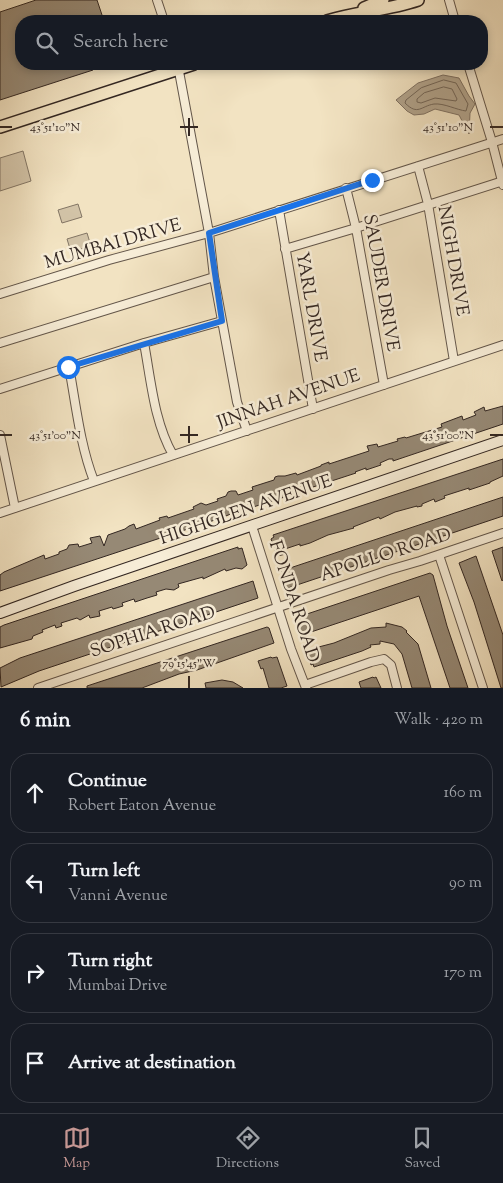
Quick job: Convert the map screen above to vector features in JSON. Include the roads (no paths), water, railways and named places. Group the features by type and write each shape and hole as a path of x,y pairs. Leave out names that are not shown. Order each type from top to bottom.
{"main road":[{"path":"346,15 383,0"},
{"path":"353,15 393,8 418,0"},
{"path":"0,128 167,70"}],"street":[{"path":"157,0 162,15"},
{"path":"449,0 453,15"},
{"path":"179,70 209,233 214,277 237,402 247,431"},
{"path":"285,249 428,204 503,183 470,70"},
{"name":"MUMBAI DRIVE","path":"0,294 109,260 209,233 503,139"},
{"name":"NIGH DRIVE","path":"418,166 428,204 454,361"},
{"name":"SAUDER DRIVE","path":"346,188 356,228 384,384"},
{"name":"YARL DRIVE","path":"279,210 313,409"},
{"path":"0,343 214,277"},
{"path":"0,389 144,343 222,321"},
{"path":"144,343 157,414 167,446 172,455"},
{"name":"JINNAH AVENUE","path":"0,513 503,345"},
{"path":"68,367 89,468 94,481"},
{"path":"0,436 15,508"},
{"name":"HIGHGLEN AVENUE","path":"0,613 503,440"},
{"name":"FONDA ROAD","path":"252,526 305,687"},
{"name":"APOLLO ROAD","path":"278,608 503,533"},
{"path":"439,555 483,688"},
{"name":"SOPHIA ROAD","path":"38,688 278,608"},
{"path":"305,687 371,662 384,659 391,665 397,688"}],"water":[{"path":"443,75 459,78 475,104 470,113 469,134 459,115 435,109 424,114 414,115 396,100 418,83"}]}
